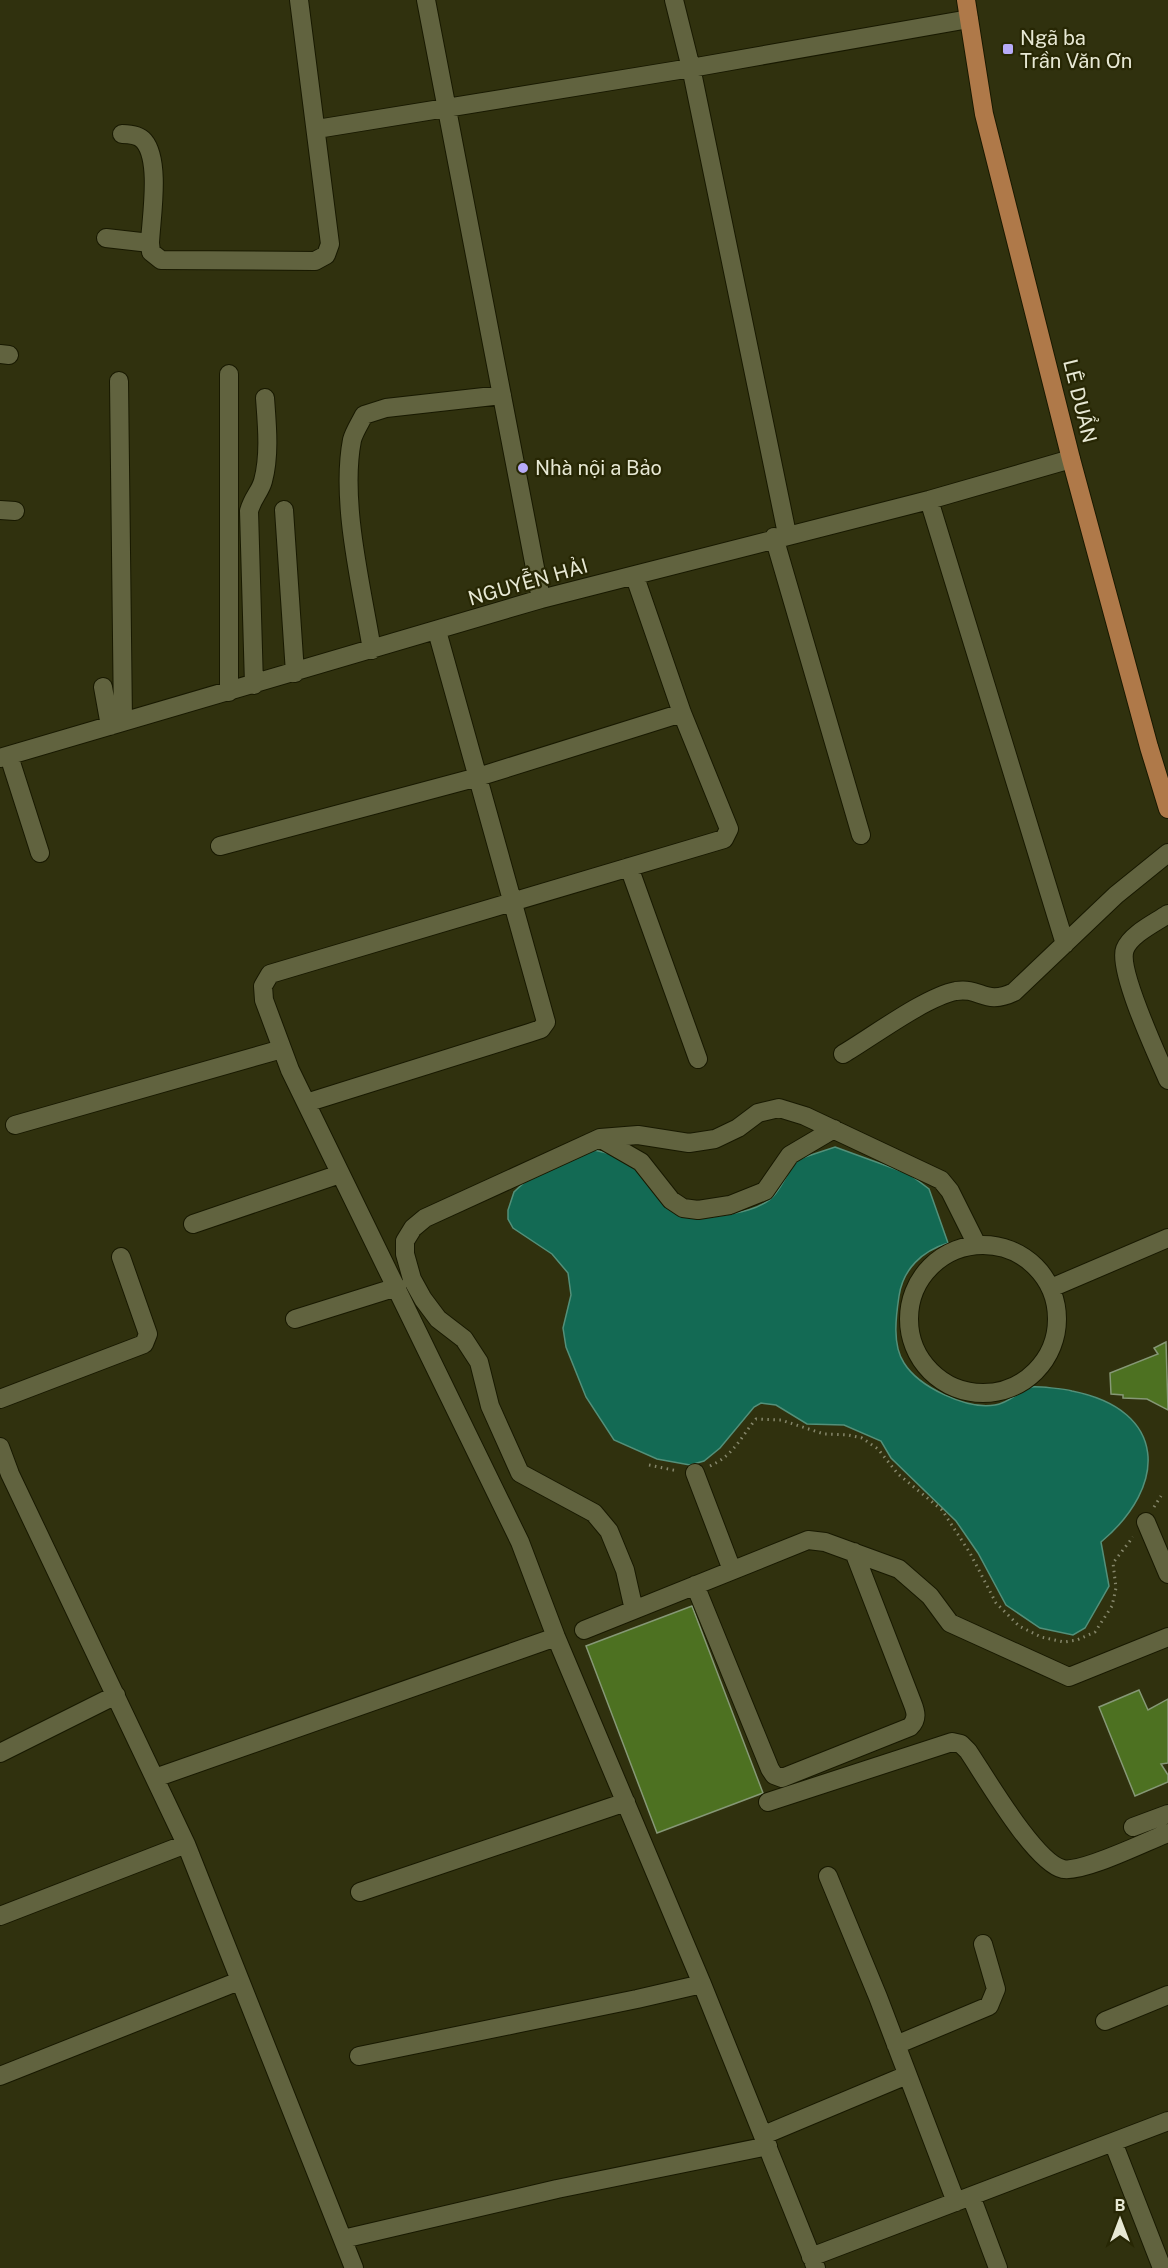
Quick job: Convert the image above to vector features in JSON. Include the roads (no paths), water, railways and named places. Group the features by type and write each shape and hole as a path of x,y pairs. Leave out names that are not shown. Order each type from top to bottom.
{"main road":[{"name":"LÊ DUẨN","path":"966,0 984,114 1071,459 1168,809"}],"street":[{"path":"122,134 133,135 144,141 150,153 154,176 150,243 151,252 161,260 197,258 315,261 326,255 330,244 299,0"},
{"path":"426,0 541,599"},
{"path":"674,0 691,69 781,536 861,835"},
{"path":"317,129 691,69 969,19"},
{"path":"106,238 150,243"},
{"path":"229,374 229,692"},
{"path":"116,724 120,381"},
{"path":"372,650 356,553 349,482 352,439 364,415 386,408 502,395"},
{"path":"254,685 249,511 253,497 264,479 267,425 265,398"},
{"name":"NGUYỄN HẢI","path":"2,755 254,685 541,599 635,577 781,536 929,500 1071,459"},
{"path":"929,500 1065,944"},
{"path":"284,510 295,673"},
{"path":"635,577 682,713 729,829 724,839 270,974 263,986 264,1000 282,1049 340,1174 520,1542 556,1637 702,1984 813,2262 963,2199 1168,2121"},
{"path":"306,1102 544,1026 544,1014 437,631"},
{"path":"103,687 116,724"},
{"path":"220,846 478,777 682,713"},
{"path":"2,755 40,853"},
{"path":"843,1054 944,995 969,991 990,999 1000,999 1014,992 1141,873 1168,853"},
{"path":"629,867 698,1059"},
{"path":"1168,914 1134,937 1125,946 1122,957 1127,979 1168,1080"},
{"path":"15,1125 282,1049"},
{"path":"634,1610 625,1570 609,1531 594,1513 520,1473 490,1406 479,1362 464,1339 438,1319 412,1279 405,1254 405,1241 413,1228 425,1218 600,1138 638,1135 689,1143 715,1139 738,1128 758,1113 779,1108 806,1116 941,1180 950,1191 977,1245"},
{"path":"600,1138 641,1161 671,1200 682,1208 698,1210 745,1201 765,1191 790,1155 834,1129"},
{"path":"193,1224 340,1174"},
{"path":"1051,1288 1168,1238"},
{"path":"977,1245 999,1247 1020,1255 1038,1269 1051,1288 1057,1311 1056,1336 1046,1359 1029,1378 1007,1389 982,1393 958,1389 936,1376 920,1357 910,1334 909,1309 917,1286 932,1266 953,1252 977,1245"},
{"path":"0,1399 144,1344 148,1334 121,1257"},
{"path":"295,1319 397,1287"},
{"path":"0,1447 5,1476 116,1695 186,1844 354,2268"},
{"path":"695,1473 732,1570"},
{"path":"1146,1522 1168,1574"},
{"path":"584,1630 808,1540 825,1542 899,1569 930,1596 950,1623 1069,1677 1168,1637"},
{"path":"695,1585 770,1769 774,1775 782,1778 910,1727 914,1723 916,1712 854,1552"},
{"path":"155,1778 556,1637"},
{"path":"0,1753 116,1695"},
{"path":"768,1802 952,1742 961,1744 968,1751 1035,1848 1051,1864 1064,1869 1089,1864 1168,1833"},
{"path":"360,1892 626,1802"},
{"path":"1133,1827 1168,1814"},
{"path":"0,1916 186,1844"},
{"path":"828,1876 907,2075 963,2199 998,2268"},
{"path":"896,2045 989,2006 996,1989 983,1944"},
{"path":"0,2076 239,1981"},
{"path":"359,2056 637,2000 702,1984"},
{"path":"1105,2021 1168,1995"},
{"path":"343,2239 766,2140 907,2075"},
{"path":"1113,2142 1155,2266"}],"place":[{"name":"Ngã ba Trần Văn Ơn","path":"1008,49"},
{"name":"Nhà nội a Bảo","path":"523,468"}]}
